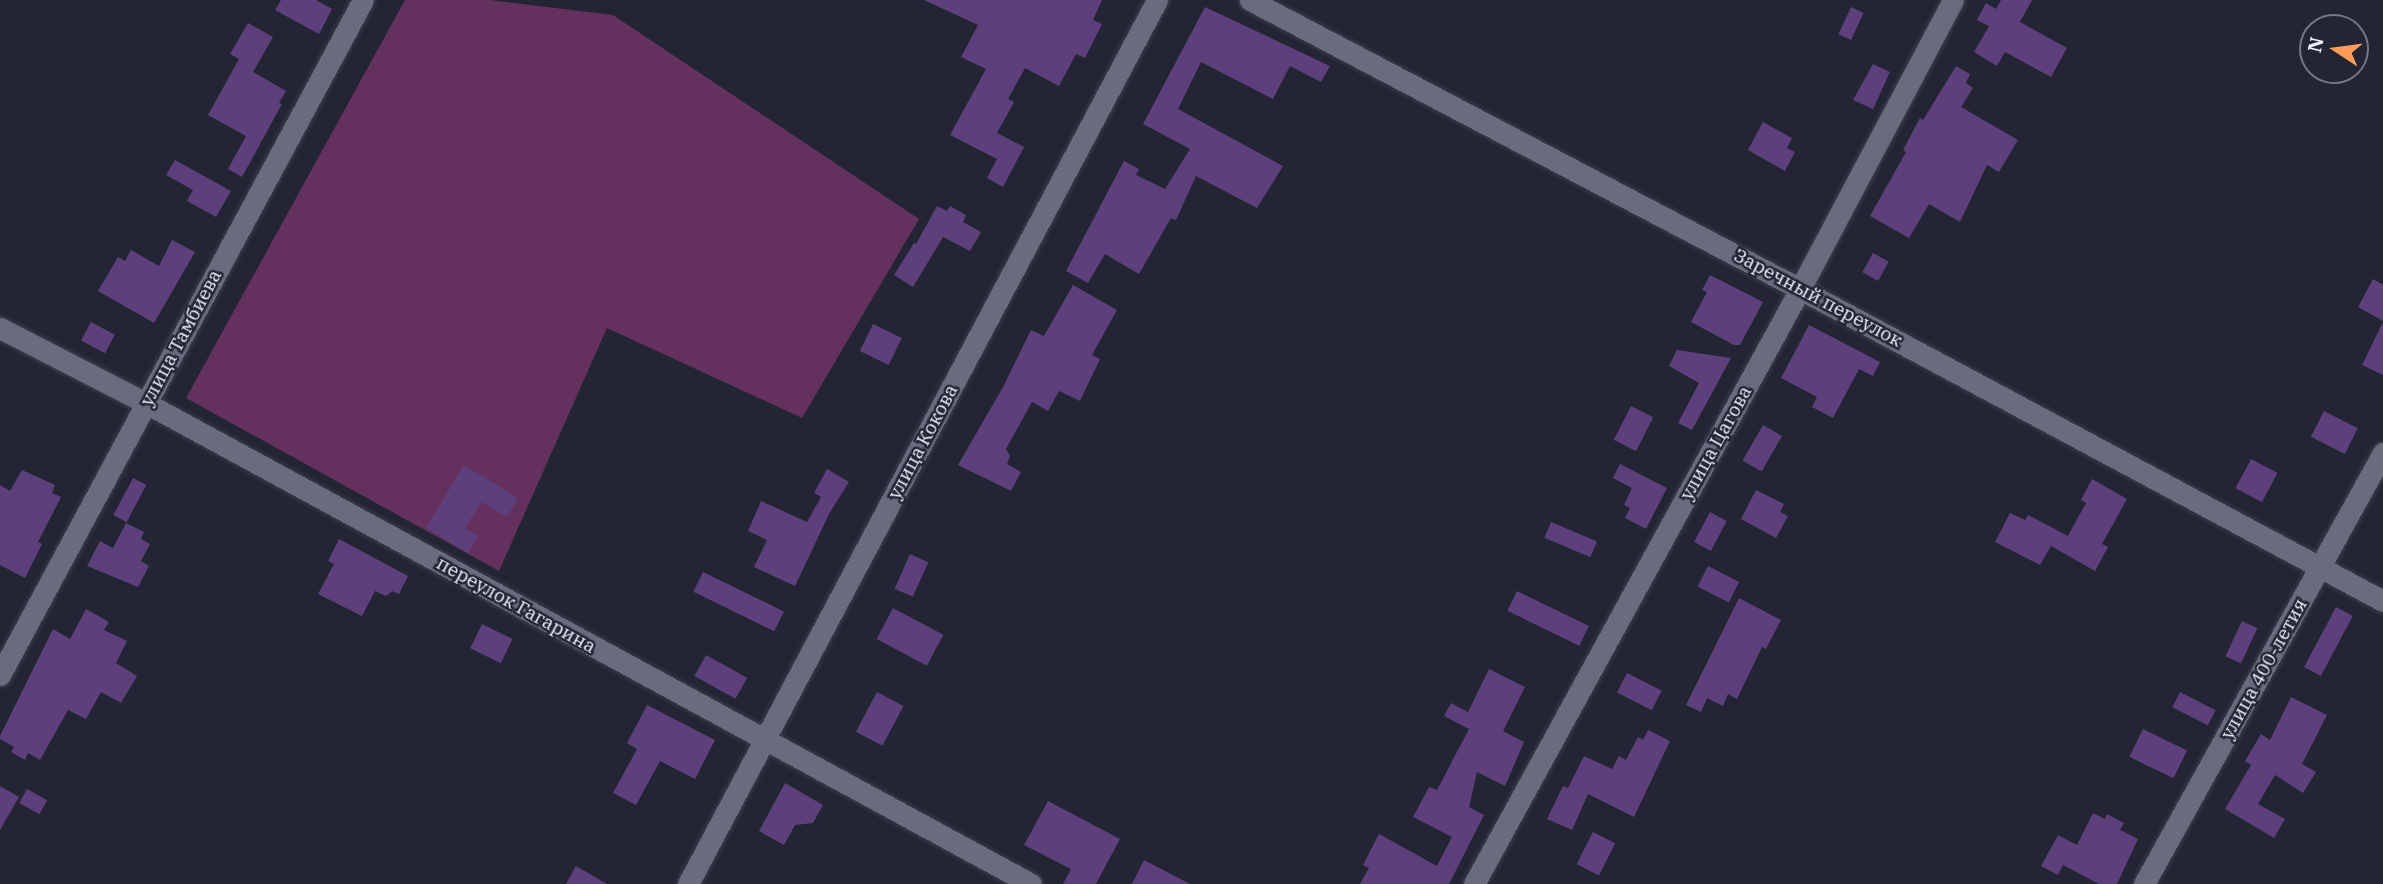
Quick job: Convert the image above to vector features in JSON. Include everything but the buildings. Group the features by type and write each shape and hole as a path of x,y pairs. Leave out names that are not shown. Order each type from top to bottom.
{"street":[{"name":"улица Тамбиева","path":"0,675 363,0"},
{"name":"улица Кокова","path":"688,884 1157,0"},
{"name":"Заречный переулок","path":"1250,0 1800,289 2383,601"},
{"name":"улица Цагова","path":"1475,884 1800,289 1953,0"},
{"name":"переулок Гагарина","path":"0,328 146,403 1031,884"},
{"name":"улица 400-летия","path":"2144,884 2383,453"}],"shaded area":[{"path":"405,0 490,0 613,15 919,219 802,418 607,328 499,571 186,398"}]}
